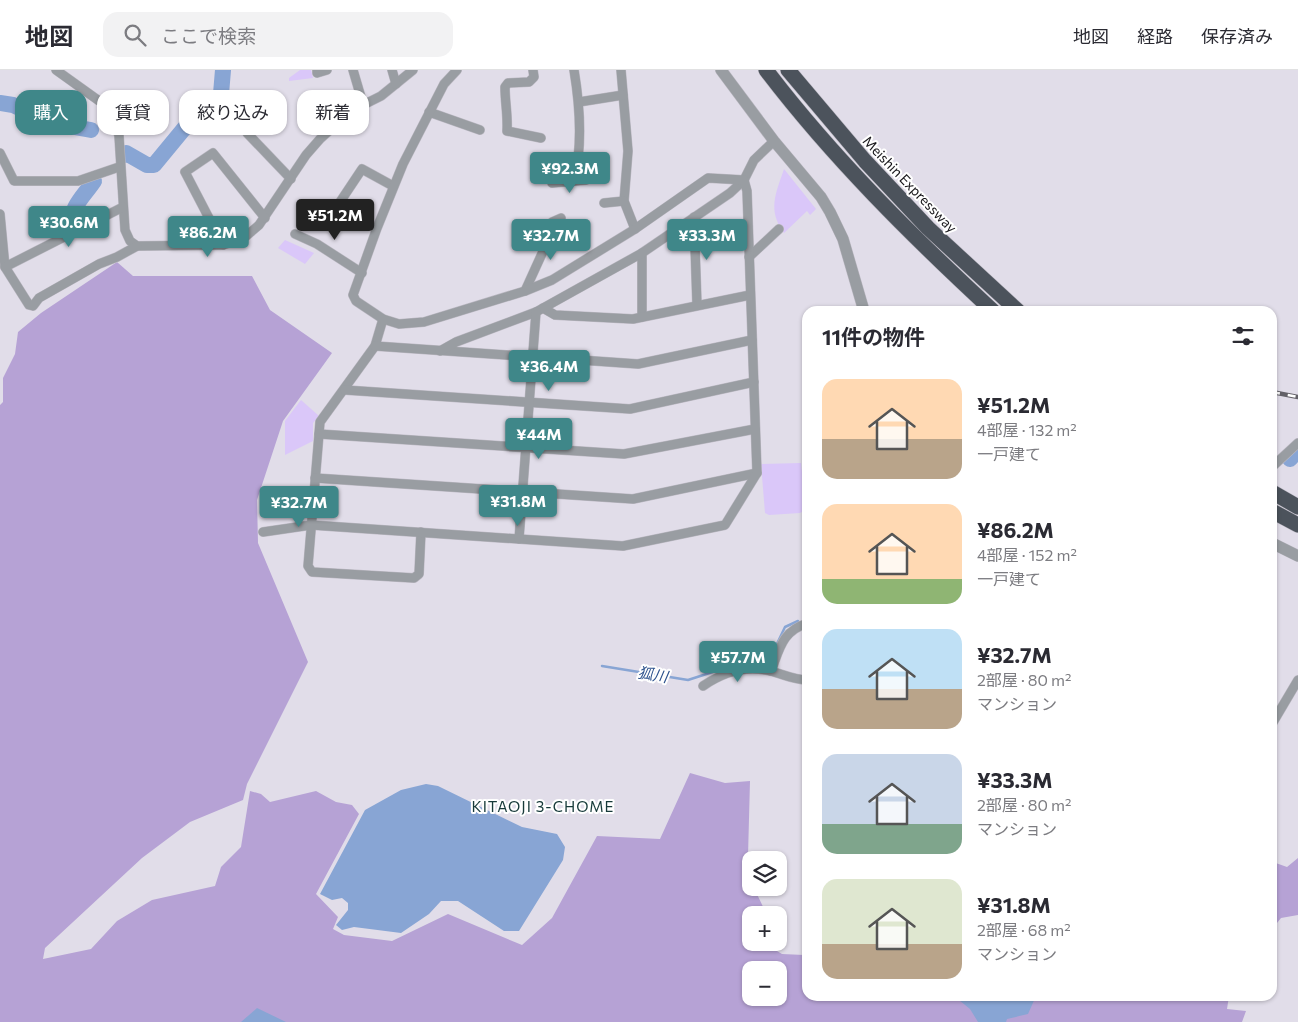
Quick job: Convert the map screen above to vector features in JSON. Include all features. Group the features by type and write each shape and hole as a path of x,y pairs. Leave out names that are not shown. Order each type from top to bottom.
{"highway":[{"path":"766,70 819,136 872,193 932,254 988,306"},
{"name":"Meishin Expressway","path":"788,70 865,161 922,221 1013,306"},
{"path":"1277,495 1298,507"},
{"path":"1277,513 1298,525"}],"street":[{"path":"56,70 109,108 114,115 119,136 125,230 130,241 137,246"},
{"path":"317,70 317,73 326,70"},
{"path":"353,70 359,90"},
{"path":"392,70 396,84"},
{"path":"369,101 380,96 413,70"},
{"path":"457,70 444,84 393,186 353,295 356,302 383,318 399,324 424,322 552,280 635,229 708,178 744,180"},
{"path":"533,70 534,77 529,82 508,83 505,87 505,104 508,110 507,131 541,138"},
{"path":"574,70 579,102 578,150 574,181"},
{"path":"621,70 628,151 624,200 635,229"},
{"path":"721,70 774,141 821,197 830,212 843,239 863,306"},
{"path":"579,102 624,95"},
{"path":"429,112 480,130"},
{"path":"249,135 291,178"},
{"path":"0,214 5,267 29,305 34,306 39,298 99,264 118,258 137,246 224,246 245,237 264,218 291,178 324,135"},
{"path":"440,351 456,342 540,310 642,253 744,180 754,160 774,141"},
{"path":"0,153 14,180 78,180 120,167"},
{"path":"224,246 185,172 213,153 264,218"},
{"path":"330,217 362,169 393,186"},
{"path":"552,183 586,180"},
{"path":"263,532 311,525 623,546 725,525 757,473 747,191 744,180"},
{"path":"604,204 624,200"},
{"path":"5,267 123,207"},
{"path":"694,217 696,305"},
{"path":"525,290 550,236 552,222 561,218"},
{"path":"749,256 779,229"},
{"path":"295,234 317,244 362,273"},
{"path":"642,253 642,317"},
{"path":"540,310 555,315 633,319 750,295"},
{"path":"519,539 533,357 540,310"},
{"path":"383,318 376,346 320,422 308,566 312,572 414,578 419,574 421,532"},
{"path":"376,346 638,364 752,340"},
{"path":"344,390 630,409 754,382"},
{"path":"319,434 624,454 755,429"},
{"path":"1277,462 1298,443"},
{"path":"315,478 633,499 757,473"},
{"path":"1277,546 1298,556"},
{"path":"771,671 787,634 794,627 802,625"},
{"path":"703,686 724,673 735,671 771,671 794,680 802,680"},
{"path":"1277,716 1298,680"}],"shaded area":[{"path":"300,70 311,70 313,78 289,81 289,78"},
{"path":"784,169 816,209 810,215 807,211 784,233 779,225 774,209 776,194"},
{"path":"285,240 314,253 305,264 278,248"},
{"path":"117,262 133,276 252,276 270,310 332,353 283,421 257,500 258,543 308,662 247,784 243,800 190,822 142,858 45,948 43,959 91,949 117,921 152,900 215,886 221,867 241,847 250,791 261,794 270,802 316,791 336,802 352,805 359,814 316,894 338,917 333,929 344,935 392,941 448,914 522,945 552,918 597,836 660,839 690,773 725,783 750,781 748,851 742,851 742,896 758,896 763,906 742,906 742,951 777,951 782,954 802,955 802,1001 1228,1001 1227,1009 1246,1011 1242,1022 0,1022 0,405 3,402 3,378 15,354 18,332 41,313"},
{"path":"301,400 319,416 313,423 313,441 285,455 285,421"},
{"path":"801,463 802,512 769,515 765,513 761,464"},
{"path":"1298,858 1298,915 1281,918 1277,923 1277,863 1287,867"}],"water":[{"path":"426,784 438,786 522,827 557,834 565,847 563,860 519,931 504,931 458,901 441,901 429,914 401,933 354,927 342,930 336,925 348,910 348,903 342,898 332,900 320,894 365,810 401,790"},
{"path":"960,1001 1034,1001 1028,1014 1007,1019 1006,1022 978,1022 970,1009"},
{"path":"257,1008 286,1022 241,1022"}],"waterway":[{"path":"125,155 126,153 147,165 154,165 187,125 221,94 223,70"},
{"path":"0,103 13,105 52,123 91,130"},
{"path":"71,225 73,212 94,181"},
{"name":"狐川","path":"1290,459 1298,450"},
{"name":"狐川","path":"775,648 785,627 798,621"},
{"name":"狐川","path":"602,666 688,680 734,665 766,664 773,653"}],"railway":[{"path":"1277,393 1298,397"}],"district":[{"name":"KITAOJI 3-CHOME","path":"543,806"}]}
